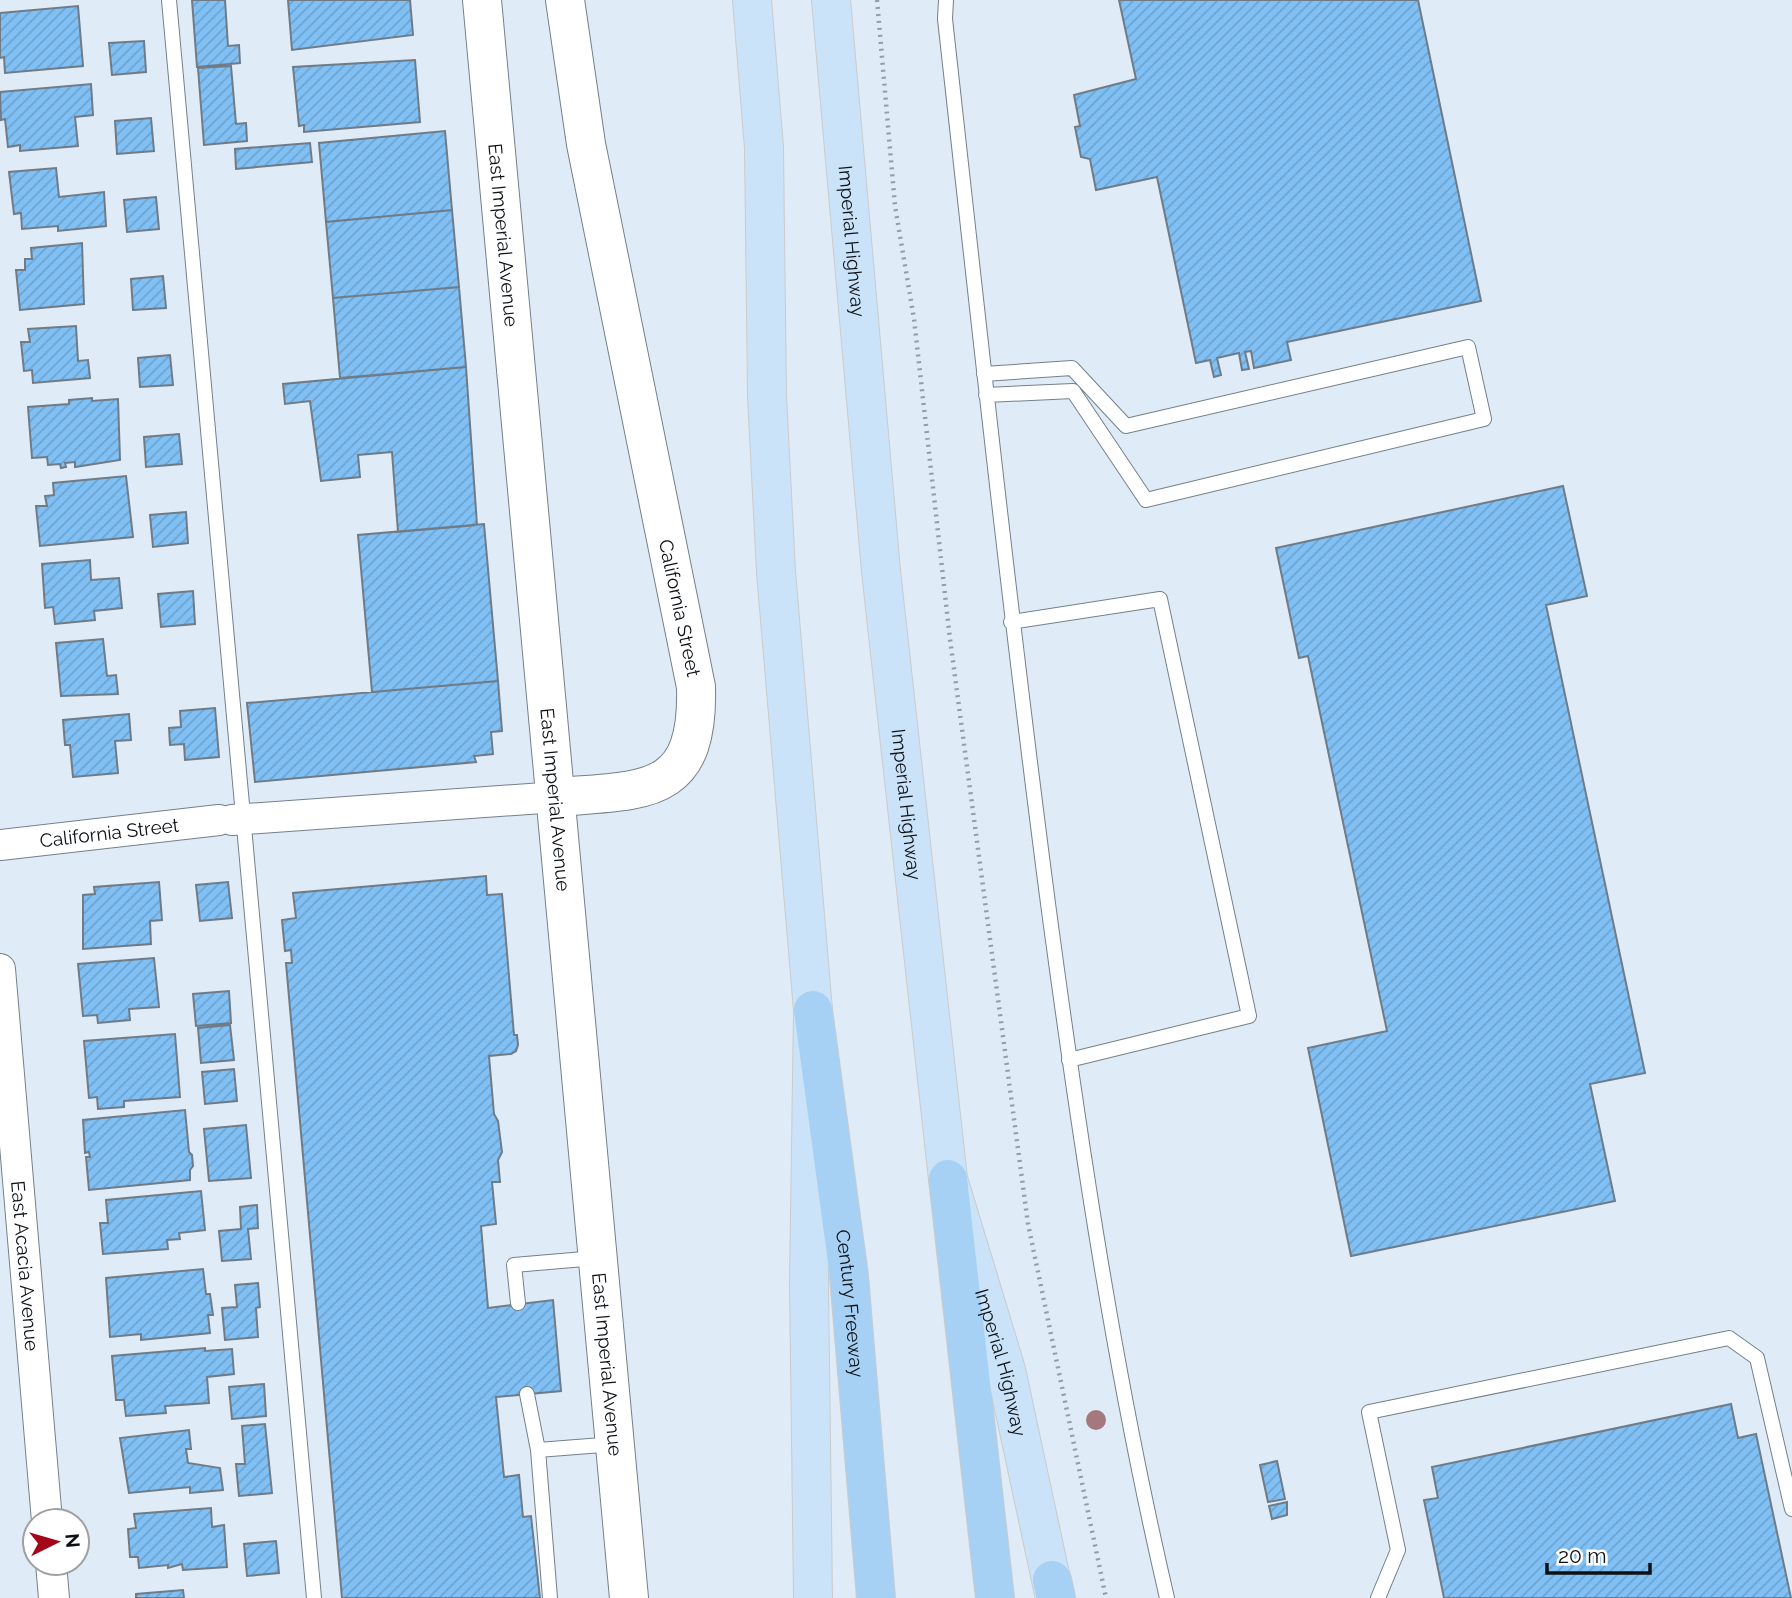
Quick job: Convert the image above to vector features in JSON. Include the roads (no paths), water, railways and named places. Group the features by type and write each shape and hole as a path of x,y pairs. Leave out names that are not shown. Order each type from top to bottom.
{"highway":[{"name":"Century Freeway","path":"813,1010 849,1276 876,1598"},
{"path":"948,1178 995,1598"}],"main road":[{"path":"752,0 764,148 767,396 776,572 813,1010 809,1283 813,1598"},
{"name":"Imperial Highway","path":"831,0 881,571 948,1178 1006,1370 1054,1592"}],"street":[{"name":"East Imperial Avenue","path":"482,0 629,1598"},
{"name":"California Street","path":"0,845 231,820 614,792 656,785 681,765 693,743 697,715 696,687 586,144 565,0"},
{"name":"East Acacia Avenue","path":"0,969 46,1507"},
{"path":"52,1577 54,1598"}],"lane":[{"path":"169,0 231,820 314,1598"},
{"path":"946,0 945,19 1011,622 1069,1060 1103,1285 1167,1598"},
{"path":"984,374 1072,368 1126,426 1468,347 1484,419 1146,500 1073,391 986,395"},
{"path":"1011,622 1160,599 1249,1016 1069,1060"},
{"path":"518,1303 514,1265 599,1258"},
{"path":"1378,1598 1398,1550 1369,1412 1729,1338 1757,1358 1792,1509"},
{"path":"527,1394 538,1450 550,1598"},
{"path":"538,1450 616,1444"}]}
